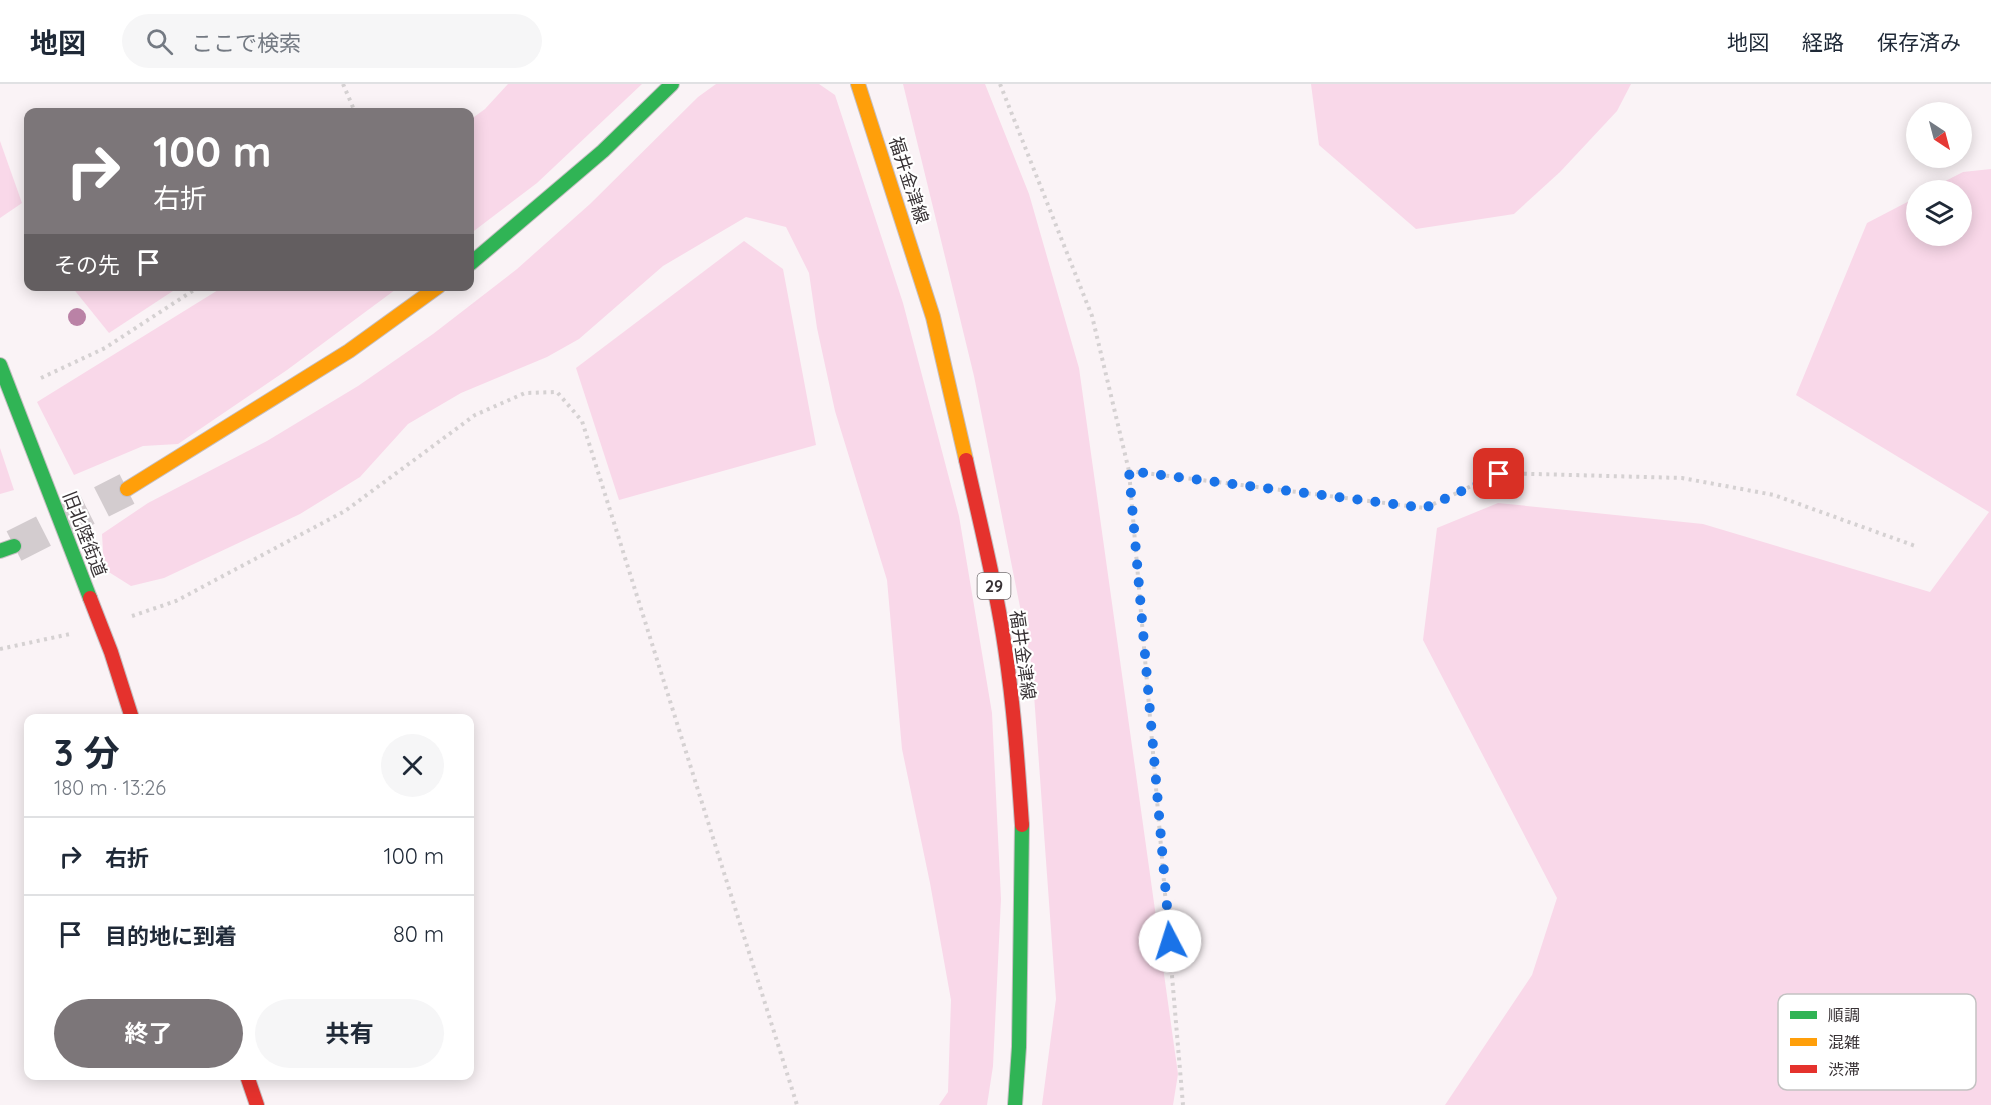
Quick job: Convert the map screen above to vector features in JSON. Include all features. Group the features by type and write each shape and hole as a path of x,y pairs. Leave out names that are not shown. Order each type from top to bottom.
{"street":[{"path":"474,261 603,151 672,84"},
{"name":"福井金津線","path":"858,84 933,317 984,539 1005,647 1016,739 1022,832 1020,1036 1015,1105"},
{"path":"127,489 349,351 432,291"},
{"name":"旧北陸街道","path":"0,364 101,627 131,714"},
{"path":"0,551 14,546"},
{"path":"248,1080 257,1105"}],"path":[{"path":"343,84 352,108"},
{"path":"1000,84 1092,316 1129,471 1183,1105"},
{"path":"10,393 105,348 192,291"},
{"path":"0,649 101,627 176,601 345,511 475,415 525,393 556,392 582,422 797,1105"},
{"path":"1129,471 1425,508 1499,474 1682,478 1774,495 1918,547"}],"shaded area":[{"path":"508,84 642,84 537,183 474,231 474,117 485,109"},
{"path":"716,84 819,84 835,95 903,303 959,516 992,713 1001,899 993,1066 987,1105 939,1105 948,1092 951,1000 930,883 902,749 887,580 835,411 817,328 809,273 786,227 746,217 663,266 579,339 547,357 461,393 408,424 360,477 300,514 164,578 131,586 104,569 102,534 148,503 267,441 358,386 433,334 517,269 590,204 698,97"},
{"path":"903,84 985,84 1029,194 1079,368 1178,1074 1173,1105 1042,1105 1056,999 1032,667 974,376"},
{"path":"1311,84 1631,84 1617,111 1560,172 1514,214 1416,229 1319,145"},
{"path":"0,141 22,203 0,218"},
{"path":"1991,169 1991,1105 1445,1105 1532,975 1557,898 1423,640 1437,528 1498,503 1703,524 1930,592 1989,512 1796,395 1867,223 1906,203 1906,246 1972,246 1972,180 1947,180 1963,172"},
{"path":"744,241 783,269 816,445 619,500 576,368"},
{"path":"75,291 173,291 109,333"},
{"path":"217,291 394,291 287,370 178,444 143,446 74,475 37,402"},
{"path":"0,448 14,490 0,494"}],"tunnel":[{"path":"14,546 127,489"}],"traffic: fast":[{"path":"474,261 603,151 672,84"},
{"path":"0,365 90,598"},
{"path":"0,551 14,546"},
{"path":"1015,1105 1019,1047 1022,825"}],"traffic: slow":[{"path":"858,84 933,317 966,460"},
{"path":"127,489 349,351 432,291"}],"traffic: jam":[{"path":"966,460 1005,648 1022,825"},
{"path":"90,598 111,652 131,714"},
{"path":"248,1080 257,1105"}],"route":[{"path":"1170,941 1129,471 1425,508 1499,474"}]}
